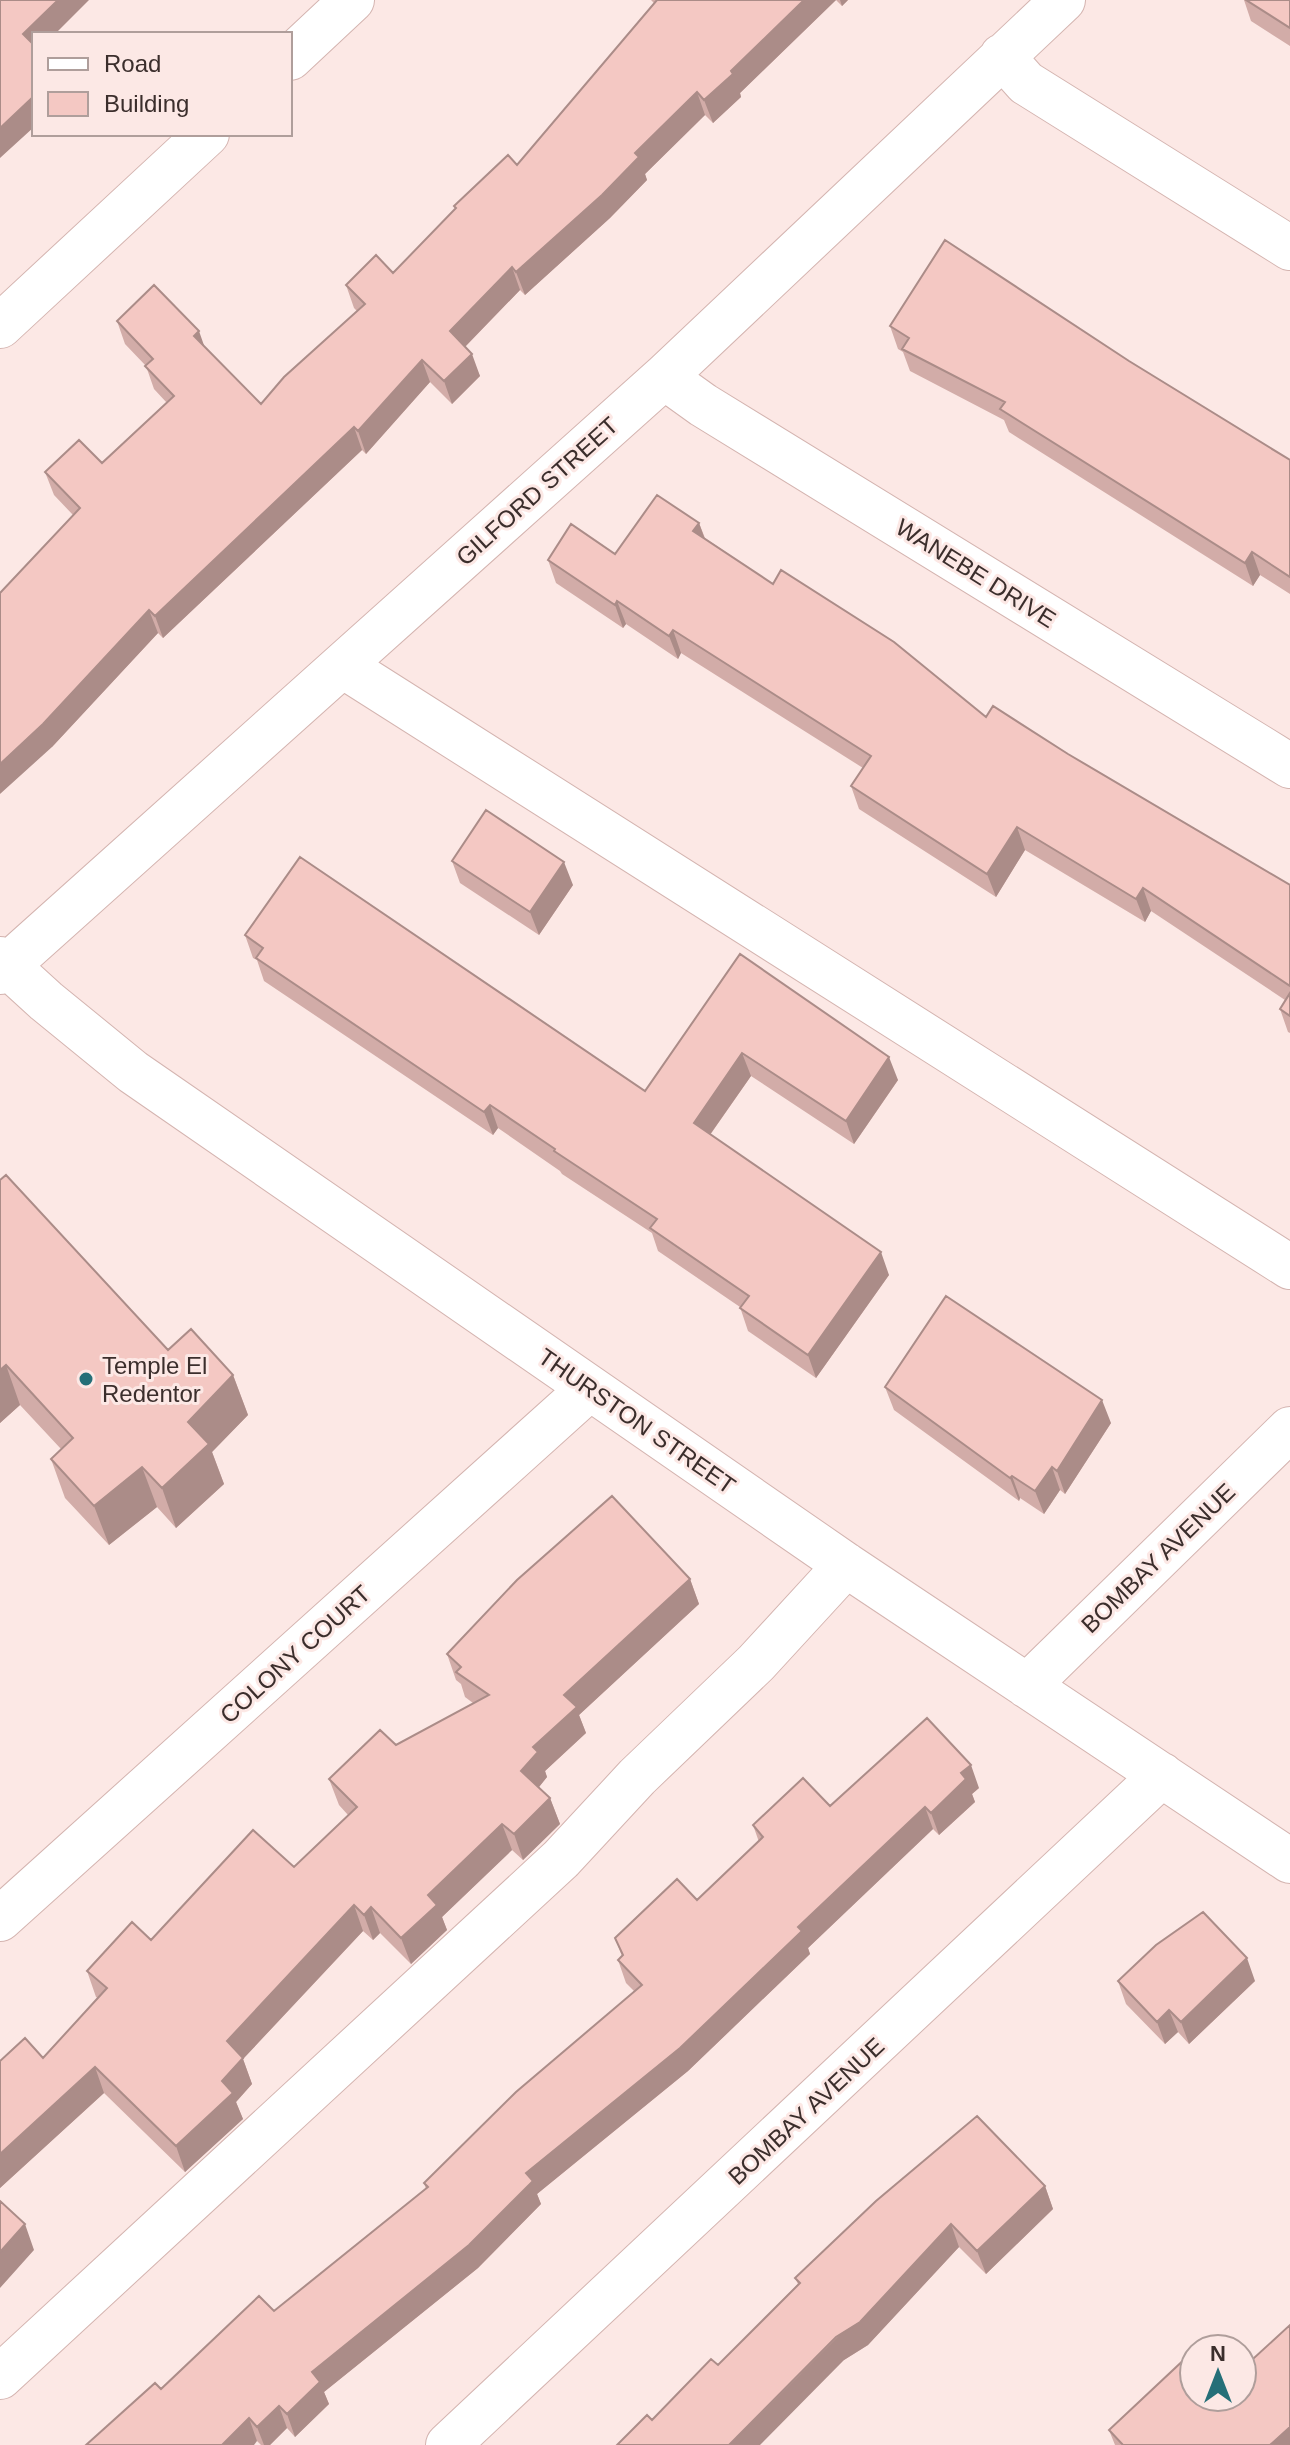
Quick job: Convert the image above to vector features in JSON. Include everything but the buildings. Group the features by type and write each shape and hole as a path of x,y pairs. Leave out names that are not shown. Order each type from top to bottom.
{"street":[{"path":"292,56 352,0"},
{"name":"GILFORD STREET","path":"2,966 343,666 664,377 1063,0"},
{"path":"1002,56 1026,83 1290,248"},
{"path":"0,326 205,136"},
{"name":"WANEBE DRIVE","path":"664,377 703,405 1290,766"},
{"path":"343,666 1290,1267"},
{"name":"THURSTON STREET","path":"2,966 133,1072 846,1565 1290,1861"},
{"name":"COLONY COURT","path":"0,1919 590,1388"},
{"name":"BOMBAY AVENUE","path":"1027,1686 1290,1429"},
{"path":"0,2377 561,1859 637,1777 756,1663 846,1565"},
{"name":"BOMBAY AVENUE","path":"448,2445 1162,1775"}],"place":[{"name":"Temple El Redentor","path":"86,1379"}]}
